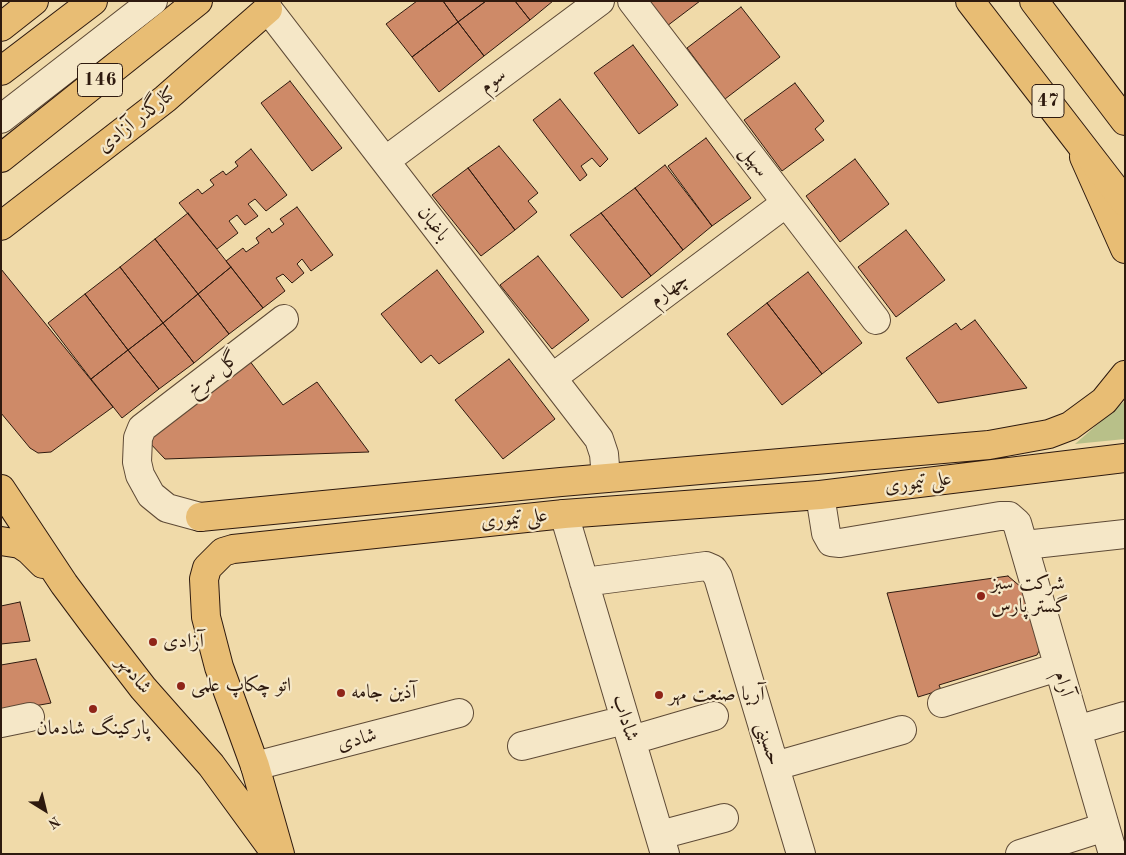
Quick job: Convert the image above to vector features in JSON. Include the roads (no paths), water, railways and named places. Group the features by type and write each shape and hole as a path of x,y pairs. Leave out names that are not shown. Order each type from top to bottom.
{"main road":[{"path":"1,27 34,1"},
{"path":"1,71 93,1"},
{"name":"146","path":"1,158 198,1"},
{"name":"47","path":"970,1 1125,202"},
{"name":"47","path":"1034,1 1125,121"},
{"name":"کنارگذر آزادی","path":"1,202 273,5"},
{"name":"کنارگذر آزادی","path":"1,226 165,99 273,5"},
{"path":"1074,135 1125,250"},
{"name":"علی تیموری","path":"200,517 561,482 990,445 1042,436 1070,426 1104,401 1125,374"},
{"name":"علی تیموری","path":"278,854 255,766 219,667 206,617 204,579 214,559 223,552 233,548 564,514 820,495 1125,458"},
{"path":"561,482 564,514"},
{"name":"شادمهر","path":"1,489 64,584 143,688 211,766 278,854"},
{"path":"1,541 20,544 29,550 64,584"}],"street":[{"path":"1,98 128,1"},
{"path":"1,119 153,1"},
{"name":"سوم","path":"386,161 600,1"},
{"name":"سهیل","path":"632,1 876,320"},
{"name":"باغبان","path":"273,5 386,161 599,439 604,454 606,478"},
{"name":"چهارم","path":"552,378 786,203"},
{"name":"گل سرخ","path":"200,517 167,508 147,490 140,475 137,462 138,438 142,428 284,319"},
{"name":"آرام","path":"820,495 826,533 831,542 840,543 1009,516 1017,522 1113,854"},
{"name":"شاداب","path":"564,514 663,844"},
{"path":"1024,545 1125,534"},
{"name":"حسینی","path":"584,582 706,566 713,569 718,577 801,854"},
{"path":"942,703 1058,667"},
{"name":"شادی","path":"255,766 458,713"},
{"path":"522,746 714,716"},
{"path":"1077,730 1125,716"},
{"path":"1,723 30,717"},
{"path":"775,766 902,730"},
{"path":"663,844 724,818"},
{"path":"1020,854 1105,827"}],"place":[{"name":"شرکت سبز گستر پارس","path":"981,596"},
{"name":"آزادی","path":"153,642"},
{"name":"اتو چکاپ علمی","path":"181,686"},
{"name":"آذین جامه","path":"341,693"},
{"name":"آریا صنعت مهر","path":"659,695"},
{"name":"پارکینگ شادمان","path":"93,709"}]}
